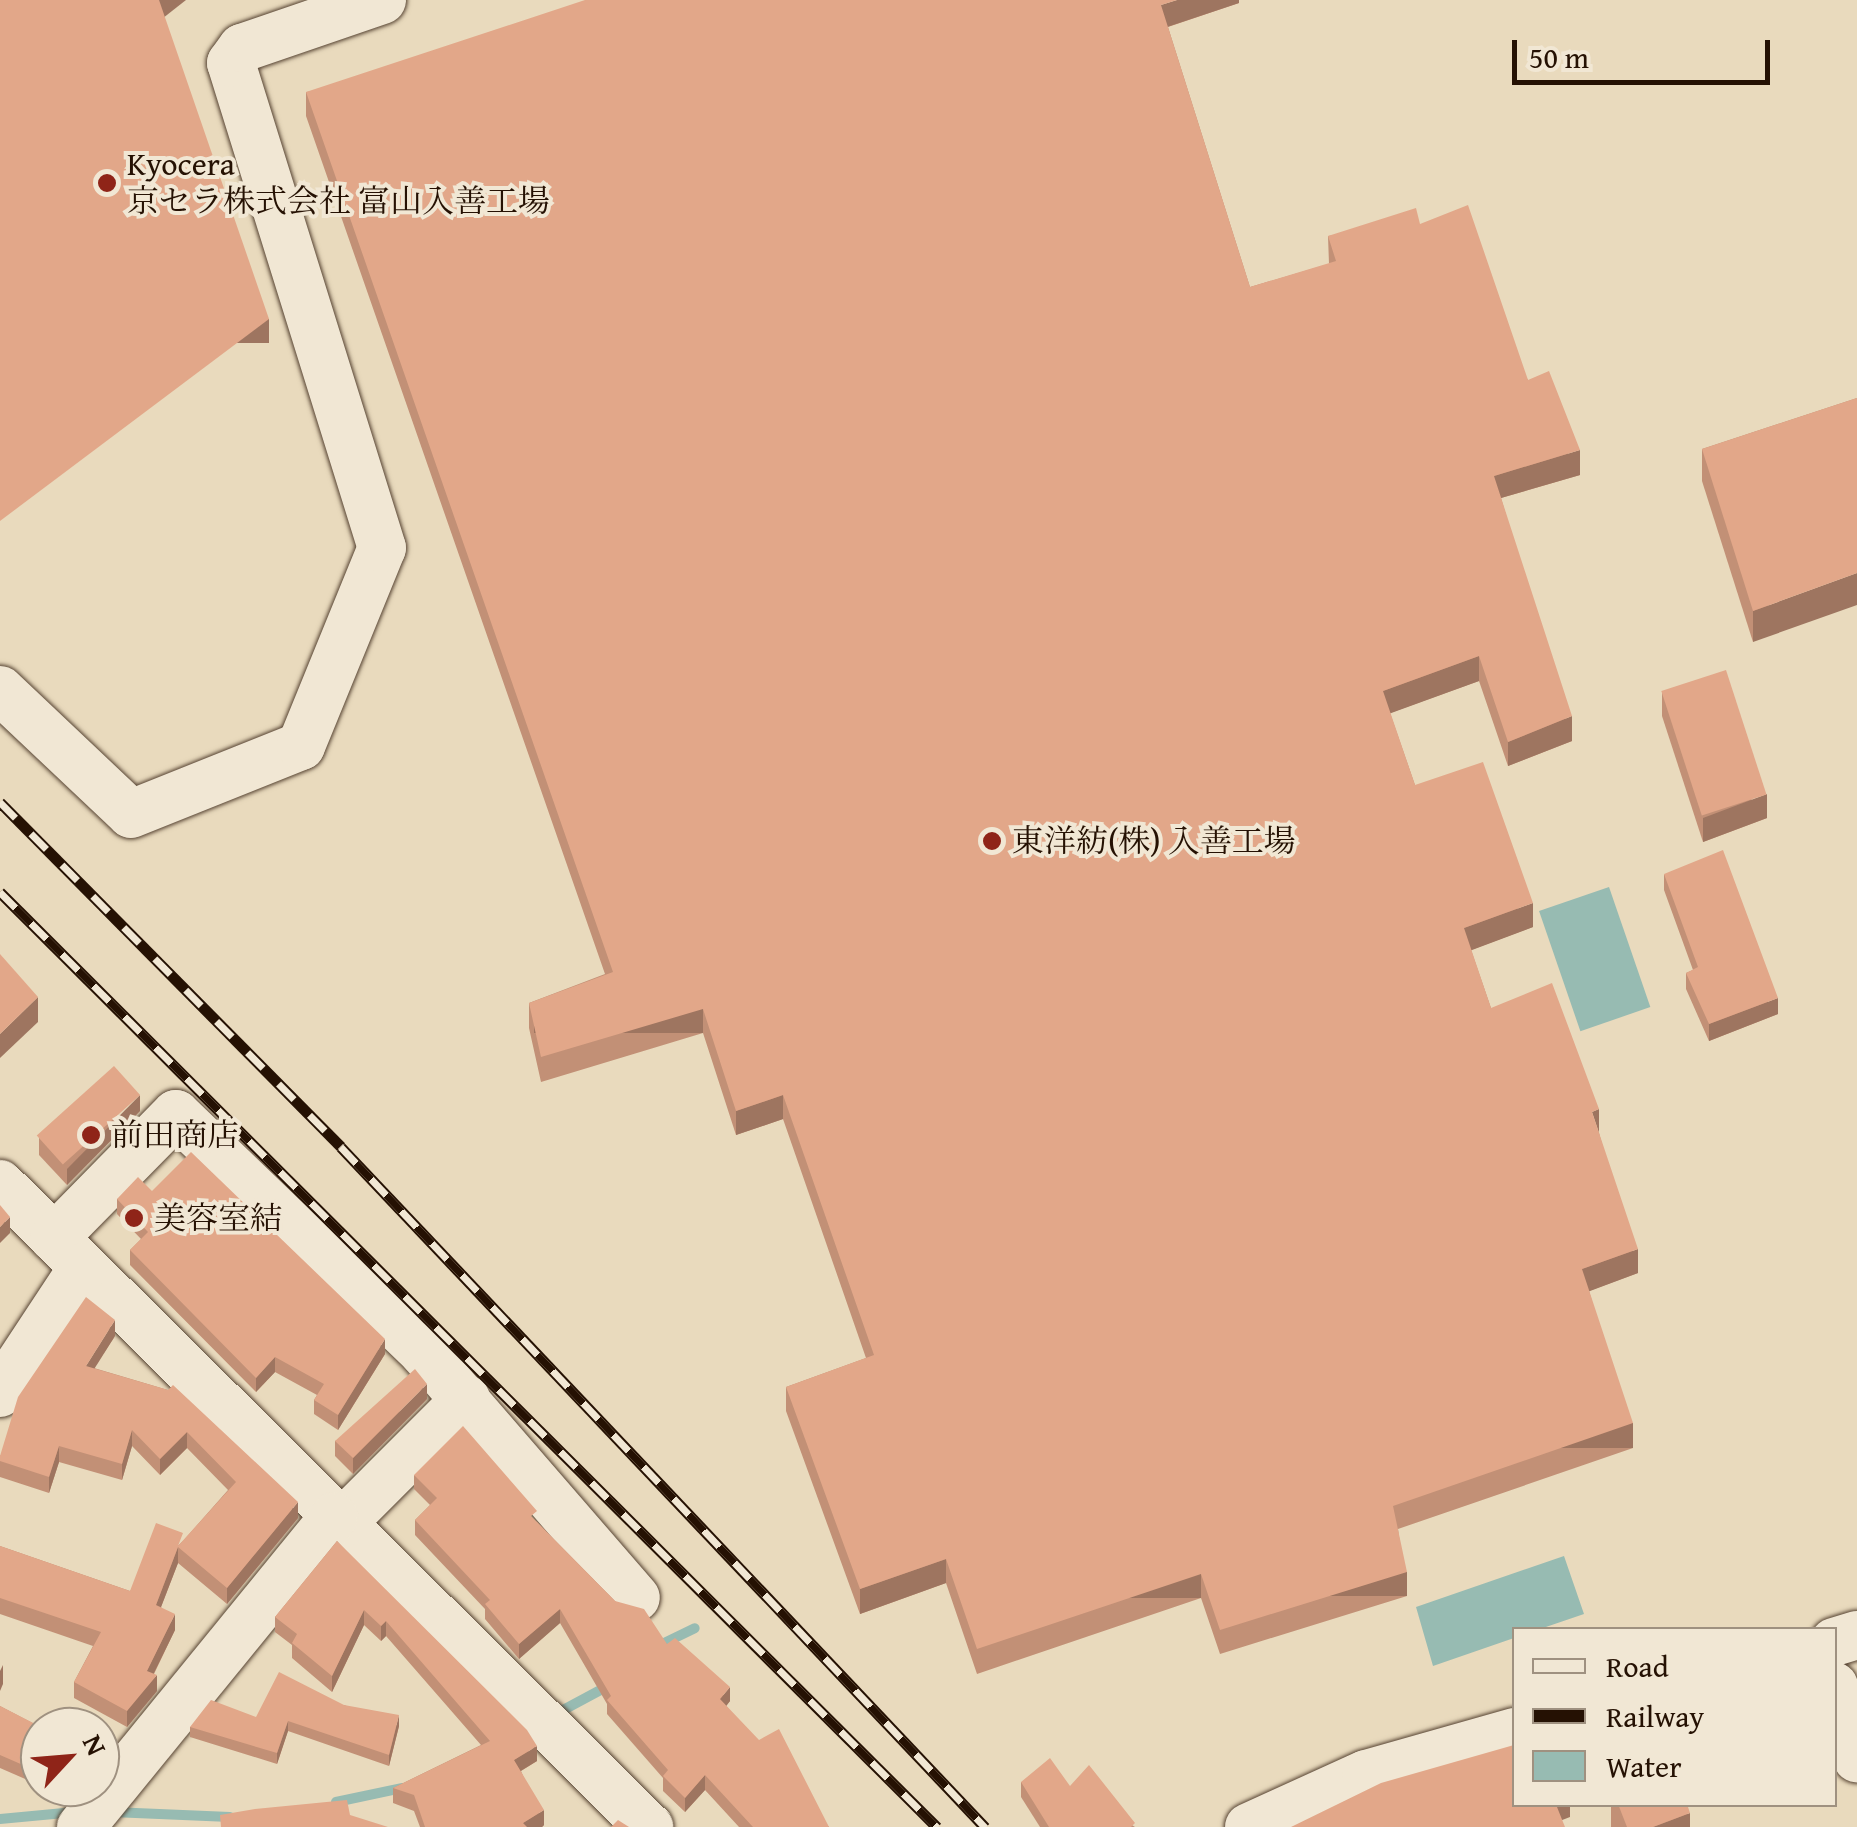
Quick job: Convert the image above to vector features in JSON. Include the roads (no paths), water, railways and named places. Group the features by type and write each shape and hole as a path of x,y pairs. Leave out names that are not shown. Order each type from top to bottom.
{"street":[{"path":"0,690 131,814 301,746 382,548 231,64 242,48 382,0"},
{"path":"0,1392 68,1252 176,1114 361,1287 466,1399 636,1598"},
{"path":"0,1184 649,1827"},
{"path":"81,1827 337,1520 466,1399"},
{"path":"1837,1695 1857,1758"},
{"path":"1249,1827 1366,1774 1512,1733"}],"water":[{"path":"1609,887 1650,1007 1580,1031 1539,911"},
{"path":"1564,1556 1584,1614 1546,1627 1512,1627 1512,1639 1433,1666 1416,1607"}],"waterway":[{"path":"656,1647 695,1628"},
{"path":"552,1716 608,1686"},
{"path":"336,1802 402,1788"},
{"path":"0,1819 75,1812"},
{"path":"112,1812 230,1817"}],"railway":[{"path":"0,802 341,1147 985,1827"},
{"path":"0,892 937,1827"}],"place":[{"name":"Kyocera 京セラ株式会社 富山入善工場","path":"107,183"},
{"name":"東洋紡(株) 入善工場","path":"992,841"},
{"name":"前田商店","path":"91,1135"},
{"name":"美容室結","path":"134,1218"}]}
